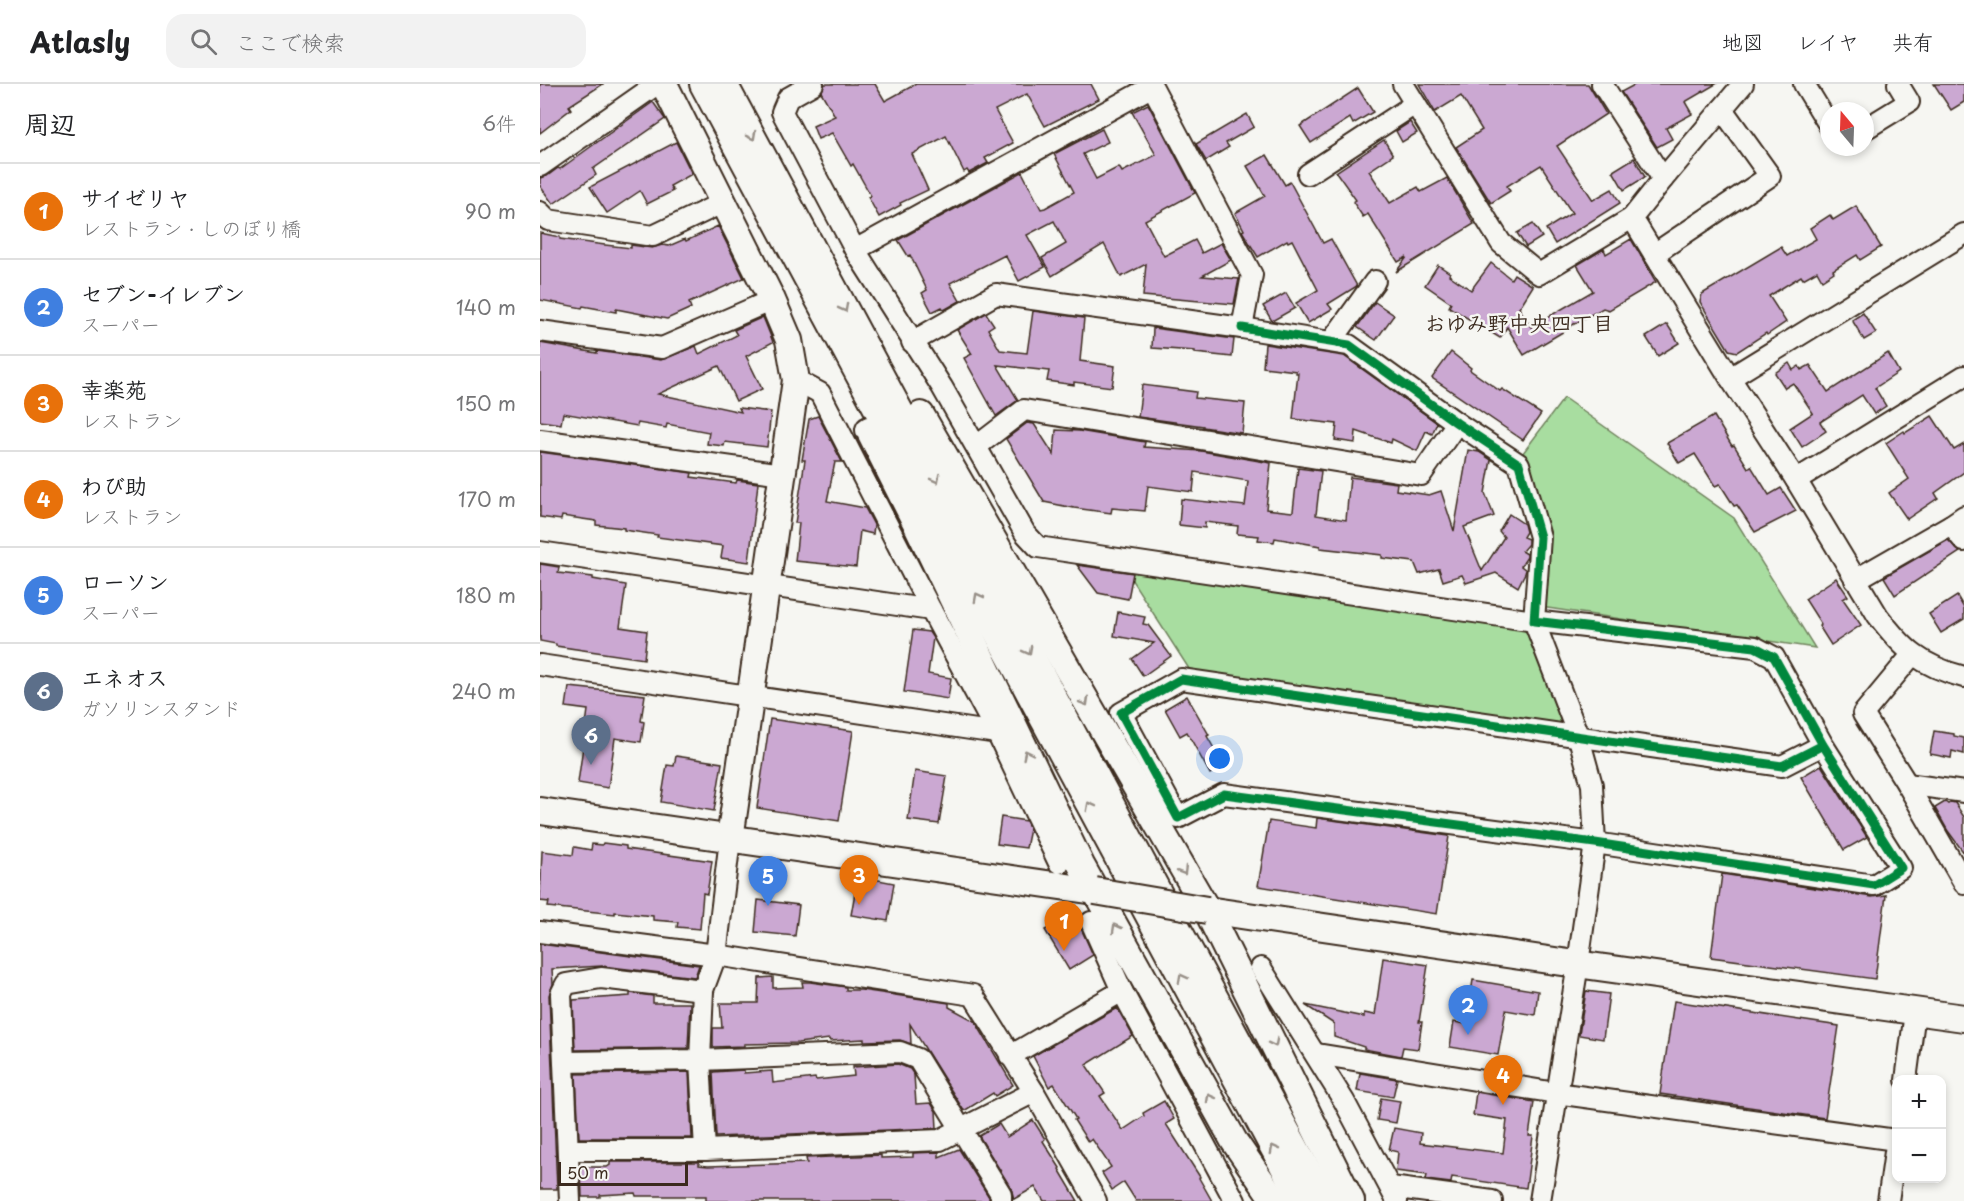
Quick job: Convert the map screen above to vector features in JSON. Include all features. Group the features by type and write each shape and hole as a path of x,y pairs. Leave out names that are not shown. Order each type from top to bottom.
{"street":[{"path":"540,166 657,84"},
{"path":"664,84 772,300 789,340 796,380 730,839 716,955 703,990 700,1060 705,1150"},
{"path":"703,84 1302,1201"},
{"path":"724,84 1324,1201"},
{"path":"813,84 788,98 782,112 855,250 942,387 1024,533 1038,547 1534,621 1755,647 1774,657 1823,745 1901,868 1874,885 1595,843 1224,794 1178,818 1121,713 1181,680 1782,766 1823,745"},
{"path":"1403,84 1501,243 1539,274 1632,218 1743,84"},
{"path":"1602,84 1663,179"},
{"path":"1804,84 1820,110"},
{"path":"1874,123 1909,102 1898,84"},
{"path":"855,250 1151,85 1252,274 1242,328"},
{"path":"1308,174 1415,104"},
{"path":"1654,254 1770,176 1722,109"},
{"path":"540,212 548,220 653,236 724,202"},
{"path":"1632,218 1878,616 1893,636 1912,655 1936,668 1964,677"},
{"path":"1730,378 1964,234"},
{"path":"1331,342 1375,281"},
{"path":"814,291 818,313 868,428 1076,855 1234,1141 1275,1201"},
{"path":"912,342 996,294 1348,345 1456,423 1519,464 1540,537 1534,621 1579,738 1592,785 1595,843 1540,1201"},
{"path":"540,331 662,348 772,300"},
{"path":"867,350 910,398 1207,910 1351,1201"},
{"path":"1796,480 1964,376"},
{"path":"796,380 820,393 930,610 997,733 1059,863"},
{"path":"976,446 1024,410 1421,474 1456,423"},
{"path":"540,441 782,474"},
{"path":"1855,580 1957,521 1964,541"},
{"path":"540,552 930,610"},
{"path":"1912,655 1863,714 1908,783 1964,883"},
{"path":"540,664 997,733"},
{"path":"1908,783 1964,792"},
{"path":"540,811 1578,964 1964,1018"},
{"path":"1091,922 1122,991 1235,1201"},
{"path":"540,932 716,955 973,995 1034,1092 1096,1201"},
{"path":"1261,968 1317,1054 1394,1194 1492,1201"},
{"path":"570,1201 561,994 566,984 601,978 703,990"},
{"path":"1010,1056 1122,991"},
{"path":"1907,1075 1915,1012"},
{"path":"564,1062 700,1060 900,1052 918,1059 1001,1194 1001,1201"},
{"path":"1317,1054 1557,1093 1892,1142"},
{"path":"568,1150 705,1150 940,1140 1034,1092"},
{"path":"1888,1201 1892,1172"}],"green space":[{"path":"1564,398 1734,518 1815,648 1541,607 1520,457"},
{"path":"1126,571 1520,626 1529,635 1566,733 1193,675"}],"building":[{"path":"540,84 603,84 569,106 571,109 540,133"},
{"path":"825,84 875,84 885,101 916,84 1091,84 1099,99 1045,126 1027,94 995,110 1013,143 985,158 988,163 969,173 967,170 964,172 946,136 912,154 928,190 900,203 901,205 879,217 868,197 871,196 832,133 818,139 813,126 835,116 821,92"},
{"path":"1419,84 1588,84 1606,114 1557,146 1593,200 1612,189 1620,203 1555,244 1546,229 1572,213 1541,165 1507,186 1510,191 1491,203 1456,147 1482,130 1461,96 1435,112"},
{"path":"1636,84 1716,84 1685,102 1692,114 1666,128 1672,139 1657,147 1621,92"},
{"path":"1934,84 1964,84 1964,102 1951,110"},
{"path":"1358,88 1373,112 1353,124 1350,118 1311,143 1300,126"},
{"path":"653,102 665,119 593,169 596,175 553,204 540,186 540,178 560,169"},
{"path":"1148,104 1195,193 1145,220 1164,256 1195,240 1202,253 1221,243 1231,260 1202,276 1239,279 1234,304 1143,296 1146,264 1121,277 1104,244 1052,276 1042,258 1066,244 1054,221 1027,235 1045,267 1019,281 1005,255 950,283 960,301 944,310 942,307 932,312 922,293 927,290 910,255 908,256 898,240 1022,172 1041,209 1045,208 1074,192 1054,154 1102,129 1108,142 1083,154 1096,179 1119,167 1122,172 1156,155 1132,112"},
{"path":"1247,114 1254,127 1226,143 1229,147 1206,161 1196,144"},
{"path":"1410,122 1417,133 1402,142 1396,131"},
{"path":"1384,140 1393,155 1369,171 1390,203 1418,187 1421,192 1447,178 1474,224 1396,272 1407,257 1398,262 1368,214 1363,217 1353,202 1356,200 1336,172"},
{"path":"676,142 692,174 670,186 673,191 647,204 640,191 607,213 590,187"},
{"path":"1267,155 1285,185 1290,182 1323,243 1331,239 1357,286 1328,304 1332,309 1308,323 1296,303 1318,290 1292,240 1288,242 1287,240 1258,257 1242,231 1244,230 1235,213 1265,196 1247,166"},
{"path":"1634,158 1645,177 1624,190 1613,171"},
{"path":"1856,206 1881,247 1860,260 1857,255 1822,280 1817,271 1803,279 1801,276 1769,296 1786,322 1737,352 1729,350 1700,302 1702,294 1781,247 1787,256 1816,239 1810,228 1830,215 1833,220"},
{"path":"1533,224 1542,237 1526,247 1517,233"},
{"path":"718,226 744,278 689,303 691,308 667,319 616,309 616,312 583,306 582,308 540,300 540,233 560,237 560,239 631,248 631,245 652,248 662,245 669,246 685,239 686,241"},
{"path":"1631,239 1656,282 1609,310 1603,308 1565,329 1524,355 1507,327 1500,338 1449,307 1451,303 1425,285 1438,265 1471,290 1491,263 1511,279 1514,274 1533,286 1519,308 1531,327 1593,291 1577,265 1604,249 1606,254"},
{"path":"1286,293 1295,308 1272,321 1263,306"},
{"path":"1375,302 1394,315 1376,340 1357,327"},
{"path":"1033,311 1084,318 1080,361 1115,366 1112,387 1047,381 1049,371 997,365 1018,400 996,416 964,358 972,354 957,330 986,313 994,325 988,329 1000,350 1027,353"},
{"path":"1863,313 1876,333 1864,340 1852,320"},
{"path":"763,317 773,342 746,356 762,389 736,401 719,366 658,394 741,412 739,408 771,412 767,447 725,442 724,446 707,444 709,432 667,424 666,428 638,423 637,426 563,413 561,424 540,421 540,343 597,353 597,351 661,360 696,346 699,354 737,335 734,330"},
{"path":"1667,324 1679,343 1658,356 1646,337"},
{"path":"1153,328 1234,339 1232,357 1195,353 1195,351 1152,348"},
{"path":"1265,344 1344,356 1437,423 1432,434 1426,431 1417,451 1392,439 1391,443 1356,431 1355,443 1335,440 1337,424 1293,419 1298,373 1263,367"},
{"path":"1451,352 1471,368 1470,370 1500,391 1502,389 1541,414 1523,440 1432,378"},
{"path":"1888,353 1899,372 1875,388 1886,406 1874,414 1862,395 1820,422 1826,431 1802,447 1790,428 1813,413 1793,383 1785,388 1775,373 1789,363 1793,370 1799,366 1801,370 1810,365 1828,392"},
{"path":"1142,385 1196,392 1195,398 1245,403 1242,433 1138,417"},
{"path":"818,416 842,462 835,462 827,501 865,508 874,525 873,534 860,531 856,567 795,561 799,523 795,523 805,460 802,460 809,419"},
{"path":"1714,416 1732,446 1734,445 1748,468 1751,466 1769,495 1781,488 1796,511 1755,532 1720,484 1715,486 1695,454 1679,463 1667,443"},
{"path":"1932,416 1954,450 1964,444 1964,472 1935,493 1938,498 1907,519 1889,493 1909,479 1886,443"},
{"path":"1027,423 1034,424 1054,455 1056,430 1079,431 1145,442 1144,447 1201,451 1271,463 1266,509 1293,511 1298,468 1321,471 1316,515 1346,520 1350,477 1397,483 1396,490 1429,495 1441,491 1454,531 1468,450 1479,452 1491,460 1485,493 1494,516 1464,527 1482,571 1504,537 1499,531 1509,514 1524,524 1526,532 1523,537 1528,539 1528,544 1522,551 1527,554 1527,557 1521,566 1526,570 1518,587 1496,573 1466,583 1462,575 1443,581 1439,569 1419,574 1414,562 1382,558 1382,555 1320,548 1320,546 1275,538 1274,542 1258,540 1259,536 1237,534 1238,526 1205,522 1205,528 1179,525 1181,499 1245,506 1248,481 1195,472 1193,492 1148,486 1145,511 1112,508 1111,513 1044,502 1006,439"},
{"path":"540,452 692,473 691,477 736,483 737,480 758,483 749,562 721,558 723,546 657,537 658,535 624,530 624,528 596,525 596,521 562,516 561,520 540,517"},
{"path":"1948,540 1960,552 1895,595 1884,577"},
{"path":"540,564 559,567 558,573 593,577 593,579 626,585 620,627 647,631 644,659 556,646 556,644 540,641"},
{"path":"1077,565 1133,573 1128,599 1098,593"},
{"path":"1836,578 1848,596 1843,599 1861,625 1831,645 1805,599"},
{"path":"1957,596 1964,608 1964,619 1941,633 1929,614"},
{"path":"1118,612 1145,617 1143,624 1148,625 1171,656 1143,676 1132,659 1154,643 1114,636"},
{"path":"913,630 929,632 933,638 928,674 951,678 948,699 904,692"},
{"path":"569,687 645,695 641,742 615,738 608,788 578,783 588,710 566,707"},
{"path":"1187,696 1224,766 1210,774 1187,732 1180,736 1165,709"},
{"path":"770,719 853,731 839,821 757,808"},
{"path":"1934,731 1964,738 1964,754 1952,751 1951,758 1930,754"},
{"path":"676,756 722,763 714,811 661,802 667,765 674,766"},
{"path":"1821,765 1867,837 1844,850 1801,777"},
{"path":"915,771 947,776 939,824 908,820"},
{"path":"1945,802 1955,803 1964,817 1964,853 1935,808"},
{"path":"1001,817 1026,821 1030,829 1026,848 997,844"},
{"path":"1317,818 1449,836 1437,914 1258,886 1269,821 1316,828"},
{"path":"603,843 626,846 626,849 712,861 707,894 703,893 700,929 677,927 678,922 653,920 653,916 548,907 549,902 540,901 542,851 573,855 574,847 591,850 592,844 602,845"},
{"path":"1722,874 1872,897 1886,895 1875,979 1711,957"},
{"path":"858,876 894,883 888,921 851,915"},
{"path":"758,900 799,905 795,936 755,932"},
{"path":"1074,913 1093,955 1069,970 1045,930"},
{"path":"540,944 699,965 695,977 602,966 552,969 553,984 549,995 557,1189 540,1189"},
{"path":"1383,958 1428,965 1419,1022 1422,1022 1418,1049 1403,1047 1401,1056 1364,1049 1364,1047 1334,1037 1334,1024 1305,1005 1364,1017 1364,1013 1375,1015"},
{"path":"773,977 773,988 803,987 802,982 810,982 846,987 846,990 861,990 949,1003 949,1007 975,1021 1013,1085 995,1096 993,1093 964,1111 910,1024 911,1044 900,1040 830,1041 829,1039 798,1043 713,1047 713,1028 722,1028 720,1003 758,1003 759,978"},
{"path":"1473,980 1538,991 1535,1015 1506,1010 1498,1055 1450,1047 1454,1022 1466,1024"},
{"path":"1586,991 1609,994 1603,1039 1579,1035"},
{"path":"630,993 653,996 653,1003 690,1003 688,1048 575,1050 573,1000 630,996"},
{"path":"1674,1001 1839,1026 1825,1118 1660,1094"},
{"path":"1117,1008 1133,1036 1086,1065 1105,1093 1100,1096 1123,1130 1144,1116 1143,1113 1164,1101 1174,1119 1166,1124 1200,1177 1212,1201 1136,1201 1124,1182 1112,1190 1102,1173 1111,1167 1092,1139 1088,1142 1054,1084 1049,1087 1033,1056"},
{"path":"898,1064 910,1069 914,1075 916,1104 931,1103 936,1111 937,1128 716,1137 713,1072 772,1071 773,1083 854,1076 853,1067"},
{"path":"689,1072 692,1138 579,1138 576,1074"},
{"path":"1360,1073 1397,1079 1393,1097 1357,1091"},
{"path":"1476,1092 1534,1102 1529,1136 1533,1136 1526,1188 1452,1177 1451,1183 1426,1180 1427,1175 1396,1171 1398,1152 1389,1150 1394,1128 1421,1133 1420,1143 1503,1153 1507,1120 1473,1115"},
{"path":"1381,1098 1400,1101 1396,1123 1377,1120"},
{"path":"1033,1120 1078,1201 1044,1201 1035,1187 1014,1199 1011,1188 979,1136 999,1124 1007,1137"},
{"path":"959,1149 989,1197 989,1201 706,1201 706,1196 636,1196 635,1193 582,1197 581,1167 607,1167 610,1162 699,1162 699,1165 708,1166 807,1163 806,1158 881,1155 881,1158 913,1157 913,1153 939,1152 939,1157"}],"cycle path":[{"path":"1242,328 1349,345 1457,423 1519,464 1540,537 1534,621 1755,647 1774,657 1823,745 1901,868 1874,885 1595,843 1224,794 1178,818 1121,713 1181,679 1782,766 1823,745"}],"place":[{"name":"エネオス","path":"591,765"},
{"name":"幸楽苑","path":"859,905"},
{"name":"ローソン","path":"768,906"},
{"name":"サイゼリヤ","path":"1064,951"},
{"name":"セブン-イレブン","path":"1468,1035"},
{"name":"わび助","path":"1503,1105"}],"district":[{"name":"おゆみ野中央四丁目","path":"1519,322"}]}
